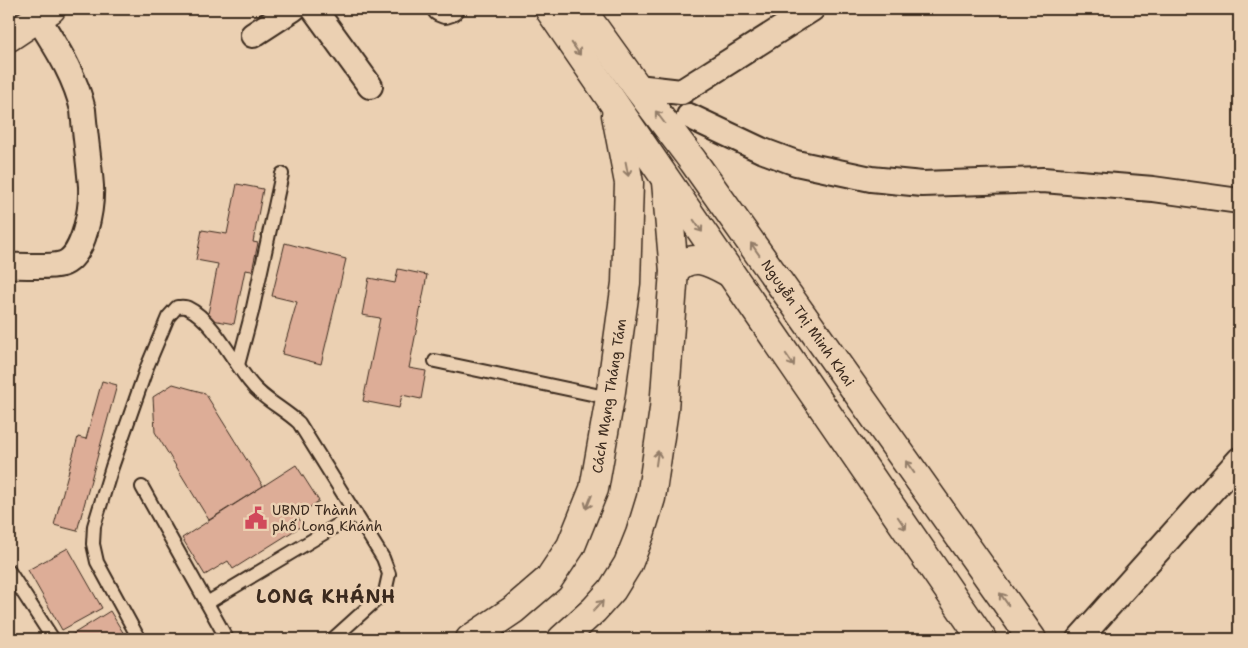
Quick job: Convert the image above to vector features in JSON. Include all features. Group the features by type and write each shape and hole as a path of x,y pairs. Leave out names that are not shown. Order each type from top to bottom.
{"main road":[{"path":"548,9 982,639"},
{"name":"Nguyễn Thị Minh Khai","path":"582,9 637,87 693,161 1032,639"},
{"path":"9,38 44,13"},
{"path":"614,104 637,87"},
{"name":"Cách Mạng Tháng Tám","path":"470,639 513,610 549,579 571,546 594,488 610,398 626,283 629,183 614,104"},
{"path":"666,181 693,161"},
{"path":"562,639 594,610 612,590 628,564 651,498 664,409 674,271 666,181"},
{"path":"674,271 682,263 694,260 711,262 730,273"}],"street":[{"path":"253,35 293,9"},
{"path":"314,9 370,86"},
{"path":"440,9 445,11 451,9"},
{"path":"637,87 681,92 812,9"},
{"path":"9,266 64,264 70,260 81,243 88,220 90,197 83,110 80,96 68,66 44,13"},
{"path":"681,92 689,116 693,161"},
{"path":"689,116 761,150 796,163 871,179 922,184 1043,180 1153,189 1239,201"},
{"path":"1079,639 1239,460"}],"lane":[{"path":"238,365 252,312 282,174"},
{"path":"139,639 97,562 93,544 94,526 109,475 147,367 168,317 177,307 186,307 202,317 249,382 261,394 289,414 298,423 383,558 389,574 385,592 333,639"},
{"path":"435,361 610,398"},
{"path":"142,487 207,603 223,638"},
{"path":"207,603 356,514"},
{"path":"9,571 53,639"}],"building":[{"path":"237,184 263,189 253,242 258,243 252,271 245,270 234,324 207,319 218,264 196,260 202,230 227,234"},
{"path":"285,243 346,259 321,364 282,354 297,302 272,296"},
{"path":"398,269 427,275 409,368 426,371 421,399 402,395 399,408 363,401 380,318 362,315 369,278 395,283"},
{"path":"102,381 117,385 77,531 54,525 78,437 86,439"},
{"path":"173,384 205,393 263,486 209,520 155,432 153,397"},
{"name":"UBND Thành phố Long Khánh","path":"296,465 319,501 297,516 303,525 233,569 228,561 205,575 182,538"},
{"path":"68,548 102,608 62,630 28,570"},
{"path":"110,611 127,639 65,639"}],"place":[{"name":"UBND Thành phố Long Khánh","path":"256,518"}],"district":[{"name":"LONG KHÁNH","path":"326,596"}]}
